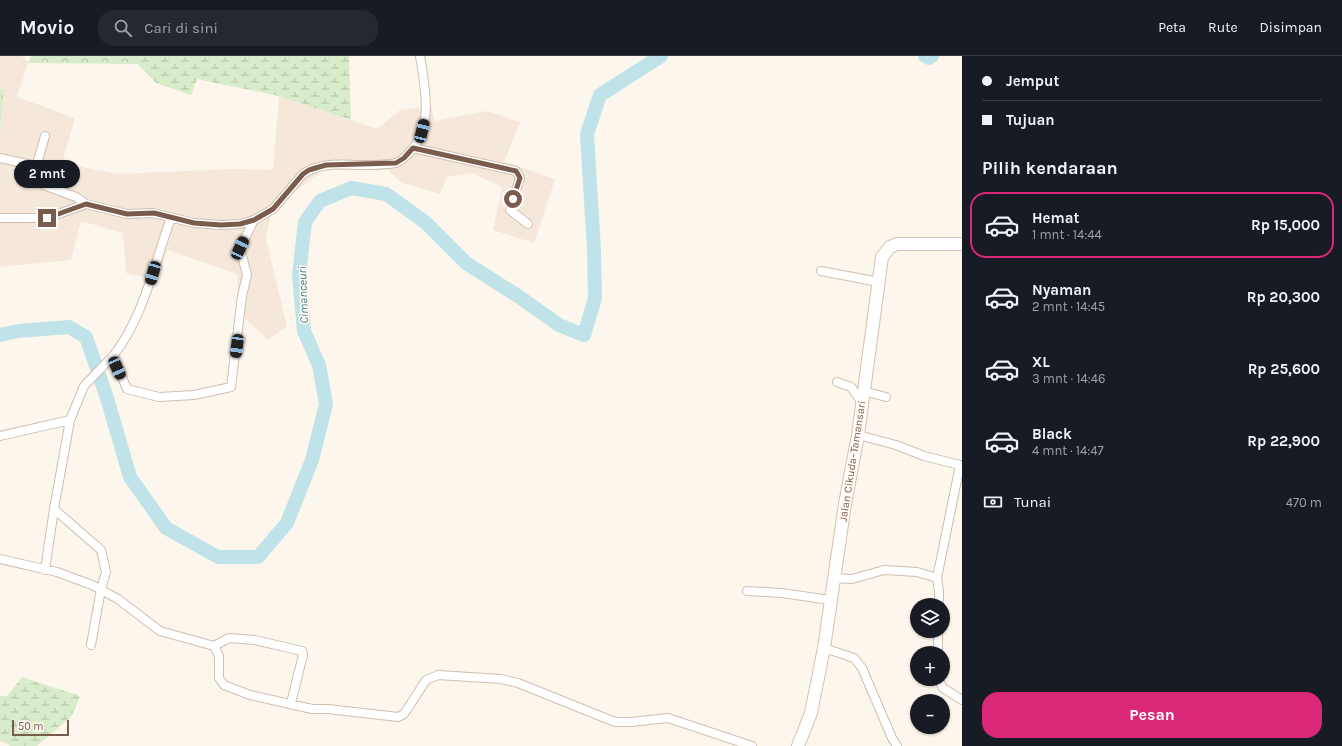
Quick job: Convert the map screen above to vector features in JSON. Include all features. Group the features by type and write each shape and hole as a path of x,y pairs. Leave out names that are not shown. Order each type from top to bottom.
{"street":[{"path":"45,136 33,178 46,186 76,197 86,204 127,214 154,213 194,223 221,225 240,224 254,220 273,209 303,174 309,170 326,165 396,163 404,158 413,148 422,131 426,104 420,56"},
{"path":"413,148 516,171 520,178 510,210 528,224"},
{"path":"0,158 36,166"},
{"path":"0,218 47,218 86,204"},
{"path":"171,218 159,251 150,284 124,342 113,356 127,389 159,397 194,395 231,387 242,296 248,275 240,248 254,220"},
{"name":"Jalan Cikuda–Tamansari","path":"798,746 811,713 824,648 845,504 858,434 862,395 882,257 890,247 897,244 962,244"},
{"path":"822,271 879,282"},
{"path":"45,570 70,420 84,386 112,357"},
{"path":"837,382 851,387 858,397 862,395 886,397"},
{"path":"0,436 70,420"},
{"path":"858,434 896,445 924,456 961,465 937,578 939,598"},
{"path":"54,509 100,550 106,572 101,589 91,645"},
{"path":"0,559 57,572 101,589 118,599 160,631 214,646 229,638 255,640 302,651 303,655 291,703"},
{"path":"834,578 852,579 884,570 916,572 937,578"},
{"path":"747,591 782,593 830,600"},
{"path":"214,646 219,656 219,678 224,685 250,695 291,703 312,709 328,709 398,717 404,714 426,680 438,675 501,679 518,683 615,722 631,722 668,718 752,746"},
{"path":"824,648 854,658 862,668 892,738 897,746"},
{"path":"942,686 962,700"}],"shaded area":[{"path":"0,56 22,56 28,63 17,97 75,118 62,163 117,174 233,169 273,170 279,96 377,129 400,110 431,106 435,121 487,111 520,122 504,162 555,179 534,243 493,230 502,187 472,173 447,177 440,194 402,183 385,167 330,165 272,209 266,239 287,326 268,340 239,312 237,274 168,250 157,280 126,273 123,233 81,221 71,260 0,267 0,132 4,90 0,88"}],"green space":[{"path":"31,56 130,56 138,64 28,63"},
{"path":"130,56 349,56 351,120 279,96 197,79 191,95 156,83"},
{"path":"0,88 4,90 0,132"},
{"path":"22,677 80,696 72,716 37,746 10,746 0,741 0,696 7,696"}],"waterway":[{"name":"Cimanceuri","path":"0,335 18,331 69,327 86,337 107,398 130,477 166,528 218,557 258,557 287,523 312,460 326,404 319,365 304,331 299,275 305,222 320,201 351,188 386,194 425,222 466,263 518,296 559,325 584,335 595,298 594,250 587,134 600,95 661,56"},
{"name":"Cimanceuri","path":"925,56 929,58 932,56"}],"route":[{"path":"47,218 86,204 127,214 154,213 194,223 221,225 240,224 254,220 273,209 303,174 309,170 326,165 338,164 365,165 396,163 404,158 413,148 516,171 520,178 513,199"}]}
